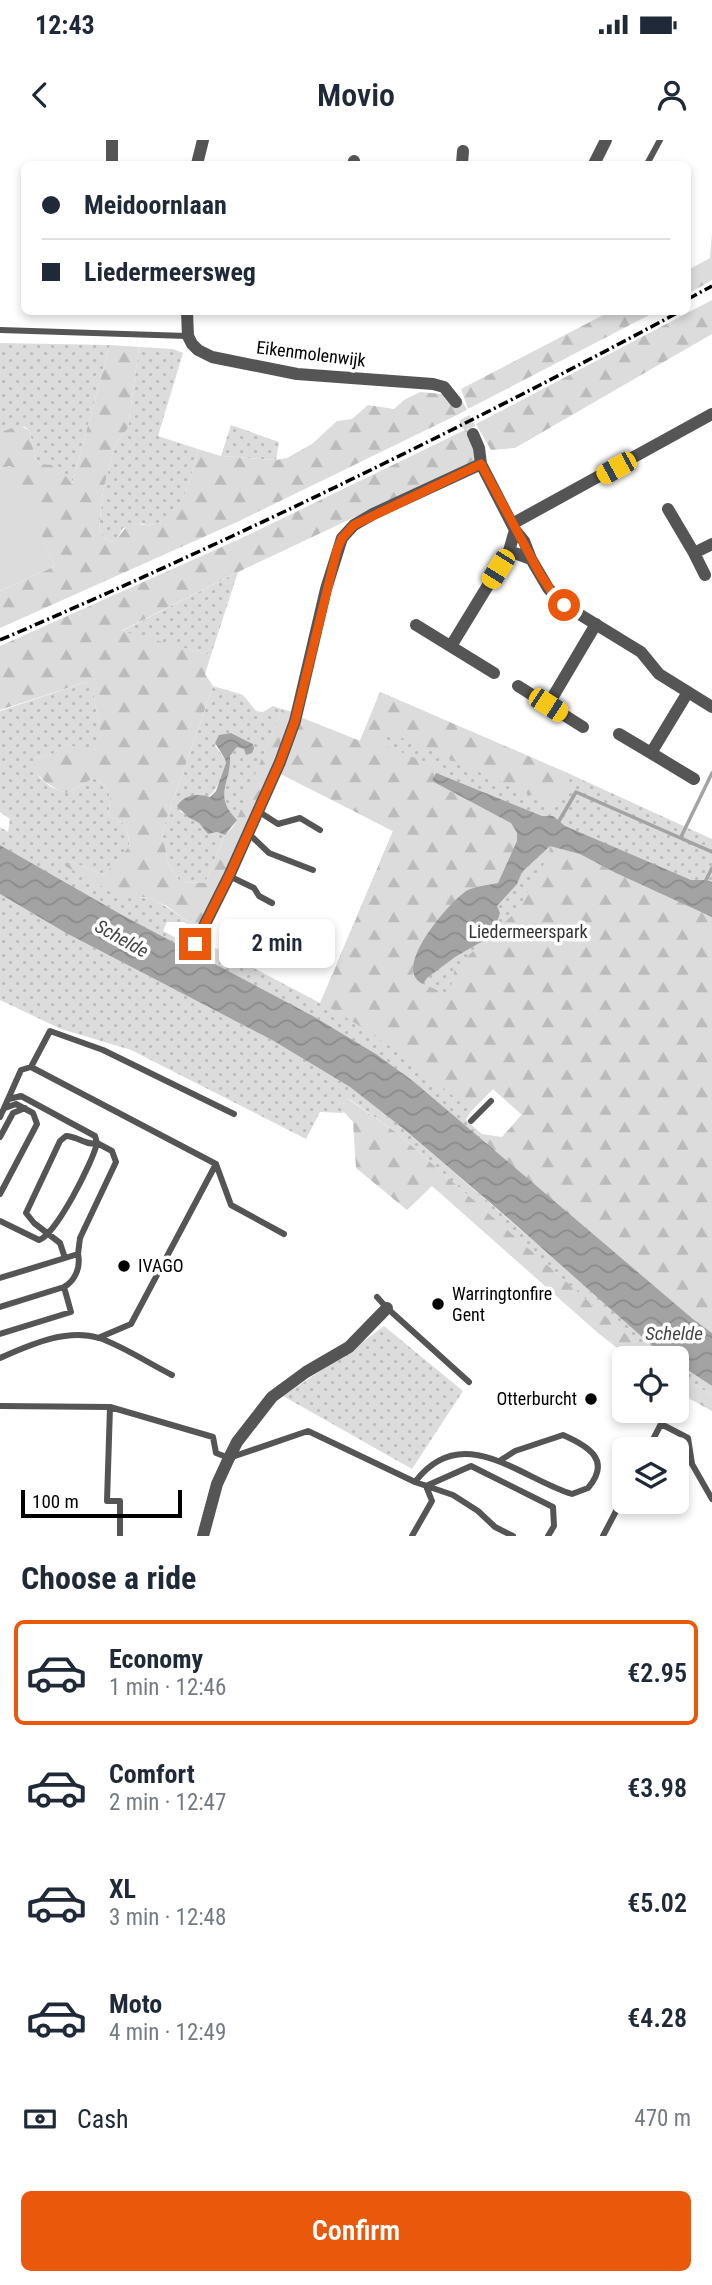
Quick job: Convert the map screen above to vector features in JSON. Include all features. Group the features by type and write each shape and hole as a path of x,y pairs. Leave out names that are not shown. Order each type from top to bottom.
{"street":[{"path":"112,161 113,140"},
{"path":"198,161 203,140"},
{"path":"596,161 606,140"},
{"path":"187,315 188,336"},
{"name":"Eikenmolenwijk","path":"188,336 198,350 212,357 297,374 433,384 444,387 456,402"},
{"path":"451,646 509,551 514,527 712,414"},
{"path":"472,434 479,448 481,464 524,541 531,559 555,597 641,652 659,674 712,707"},
{"path":"195,944 229,876 295,721 326,589 342,538 354,525 373,514 481,464"},
{"path":"668,509 705,575"},
{"path":"694,553 712,544"},
{"path":"509,551 531,559"},
{"path":"548,705 596,624"},
{"path":"416,625 494,673"},
{"path":"518,686 583,727"},
{"path":"652,753 688,692"},
{"path":"619,734 694,779"},
{"path":"203,1536 217,1484 229,1458 237,1442 272,1397 306,1372 349,1347 387,1308"}],"lane":[{"path":"649,161 660,140"},
{"path":"0,330 188,336"},
{"path":"258,811 278,824 300,818 320,830"},
{"path":"248,833 269,853 313,870"},
{"path":"229,876 254,888 259,896 272,903"},
{"path":"31,1067 50,1031 103,1050 234,1114"},
{"path":"0,1117 21,1070 31,1067 216,1164 231,1205 284,1234"},
{"path":"0,1221 39,1240 46,1238 59,1222 97,1143 95,1136 21,1096 9,1099"},
{"path":"471,1121 491,1101"},
{"path":"0,1194 37,1124 33,1112 25,1108 16,1104 5,1108"},
{"path":"0,1137 13,1113 25,1108"},
{"path":"0,1307 70,1284 80,1264 80,1238 116,1162 112,1151 73,1136 66,1136 60,1141 26,1213 34,1223 60,1243 64,1255"},
{"path":"98,1338 131,1324 216,1164"},
{"path":"0,1278 64,1255 78,1254"},
{"path":"0,1334 71,1312 64,1287"},
{"path":"377,1297 469,1382"},
{"path":"0,1358 27,1346 64,1335 98,1338 172,1375"},
{"path":"0,1406 110,1407 213,1437 216,1453 229,1458 308,1431 415,1482 453,1495 478,1511 495,1527 513,1536"},
{"path":"110,1407 107,1501 120,1501 120,1536"},
{"path":"654,1437 661,1424 686,1437"},
{"path":"415,1482 438,1459 460,1455 501,1460 572,1494 588,1488 597,1472 597,1460 590,1449 563,1435 515,1451 501,1460"},
{"path":"689,1444 692,1464 712,1499"},
{"path":"426,1486 471,1466 553,1507 554,1526 548,1536"},
{"path":"412,1536 432,1501 426,1486"},
{"path":"603,1536 615,1514"}],"green space":[{"path":"712,232 712,280 691,292 691,268 710,258"},
{"path":"712,300 712,334 515,448 491,450 476,424 683,315 691,315 691,311"},
{"path":"603,315 649,315 468,409 461,389"},
{"path":"0,343 110,345 72,484 56,465 40,464 35,459 30,431 25,427 0,433"},
{"path":"110,345 139,347 128,428 115,444 103,491 99,529 103,537 110,541 117,539 129,523 151,525 172,514 185,494 198,449 221,456 276,460 287,458 312,444 337,421 352,419 368,405 394,409 420,392 442,394 451,398 459,414 237,522 0,628 0,591 55,566 10,466 0,469 0,433 19,427 30,431 35,459 40,464 57,465 72,484"},
{"path":"139,347 173,349 183,353 158,436 198,449 189,483 179,505 171,514 150,525 137,524 123,528 117,539 110,541 103,537 99,529 103,491 115,444 128,428"},
{"path":"231,425 279,442 276,460 221,456"},
{"path":"467,429 478,459 238,572 121,631 211,655 205,674 213,686 162,832 168,863 180,882 205,883 225,835 233,827 239,814 282,709 293,712 278,757 202,921 195,927 167,906 144,897 122,898 65,866 69,861 104,875 130,846 126,825 108,815 109,794 100,781 94,778 66,793 47,783 33,767 36,758 52,754 66,744 94,752 101,735 92,686 86,682 0,710 0,646 244,537"},
{"path":"11,466 55,566 0,591 0,469"},
{"path":"238,572 211,655 120,632"},
{"name":"Liedermeerspark","path":"86,682 92,685 101,735 94,753 66,744 52,754 36,758 39,777 51,787 66,793 94,778 100,781 109,794 108,815 126,825 130,847 104,875 69,861 66,866 175,912 195,927 183,922 167,922 163,931 200,950 204,942 320,1003 393,831 279,773 302,718 360,741 380,692 712,839 712,1314 502,1138 522,1114 493,1089 471,1111 466,1120 482,1134 479,1139 413,1081 376,1054 313,1016 82,894 0,845 0,827 8,832 10,819 0,812 0,711"},
{"path":"213,686 243,695 256,711 263,712 273,706 282,709 237,820 224,796 230,756 237,747 254,748 253,744 231,733 215,746 226,763 219,783 206,798 180,811 199,823 208,834 217,832 225,835 205,883 180,882 168,863 162,832"},
{"name":"Liedermeerspark","path":"380,692 572,775 556,806 384,730 380,743 441,769 432,782 511,823 517,833 514,849 498,883 468,890 444,911 412,975 416,981 449,995 455,968 516,912 549,855 550,846 580,854 712,917 712,1333 479,1139 482,1134 502,1137 522,1115 493,1089 471,1111 399,1053 321,1003 393,831 279,773 302,718 360,741"},
{"path":"0,894 66,933 272,1040 350,1087 405,1130 655,1346 639,1346 397,1133 349,1099 343,1104 343,1113 320,1112 306,1139 131,1050 61,1029 0,1000"},
{"path":"348,1099 397,1133 639,1346 615,1346 432,1186 407,1210 356,1168 353,1122 342,1110"},
{"path":"384,1326 463,1391 412,1469 283,1396"},
{"path":"689,1371 712,1386 712,1395 689,1382"},
{"path":"689,1382 712,1395 712,1411 689,1399"}],"water":[{"path":"231,733 253,744 254,748 252,753 246,755 244,749 237,747 230,756 224,796 237,820 225,835 217,832 208,834 199,823 177,806 188,797 210,797 216,791 226,763 215,743 219,735"},
{"path":"436,773 542,816 553,816 565,826 691,880 712,882 712,917 580,854 550,846 522,872 517,884 497,906 500,913 488,938 455,957 423,984 415,976 413,965 426,936 447,908 466,891 498,883 517,841 517,833 511,823 432,781"},
{"name":"Schelde","path":"0,845 122,915 313,1016 376,1054 413,1081 712,1333 712,1386 689,1371 689,1346 652,1346 509,1219 350,1087 272,1040 66,933 0,894"}],"waterway":[{"path":"681,837 712,773"},
{"path":"559,821 576,792 712,852"},
{"path":"706,880 712,868"}],"tunnel":[{"path":"456,402 473,434"}],"railway":[{"path":"691,297 712,286"},
{"path":"0,640 343,484 512,400 673,315"}],"place":[{"name":"IVAGO","path":"124,1266"},
{"name":"Warringtonfire Gent","path":"438,1304"},
{"name":"Otterburcht","path":"591,1399"}],"route":[{"path":"195,944 213,911 280,762 304,688 337,550 342,538 354,525 481,464 548,588 564,605"}]}
